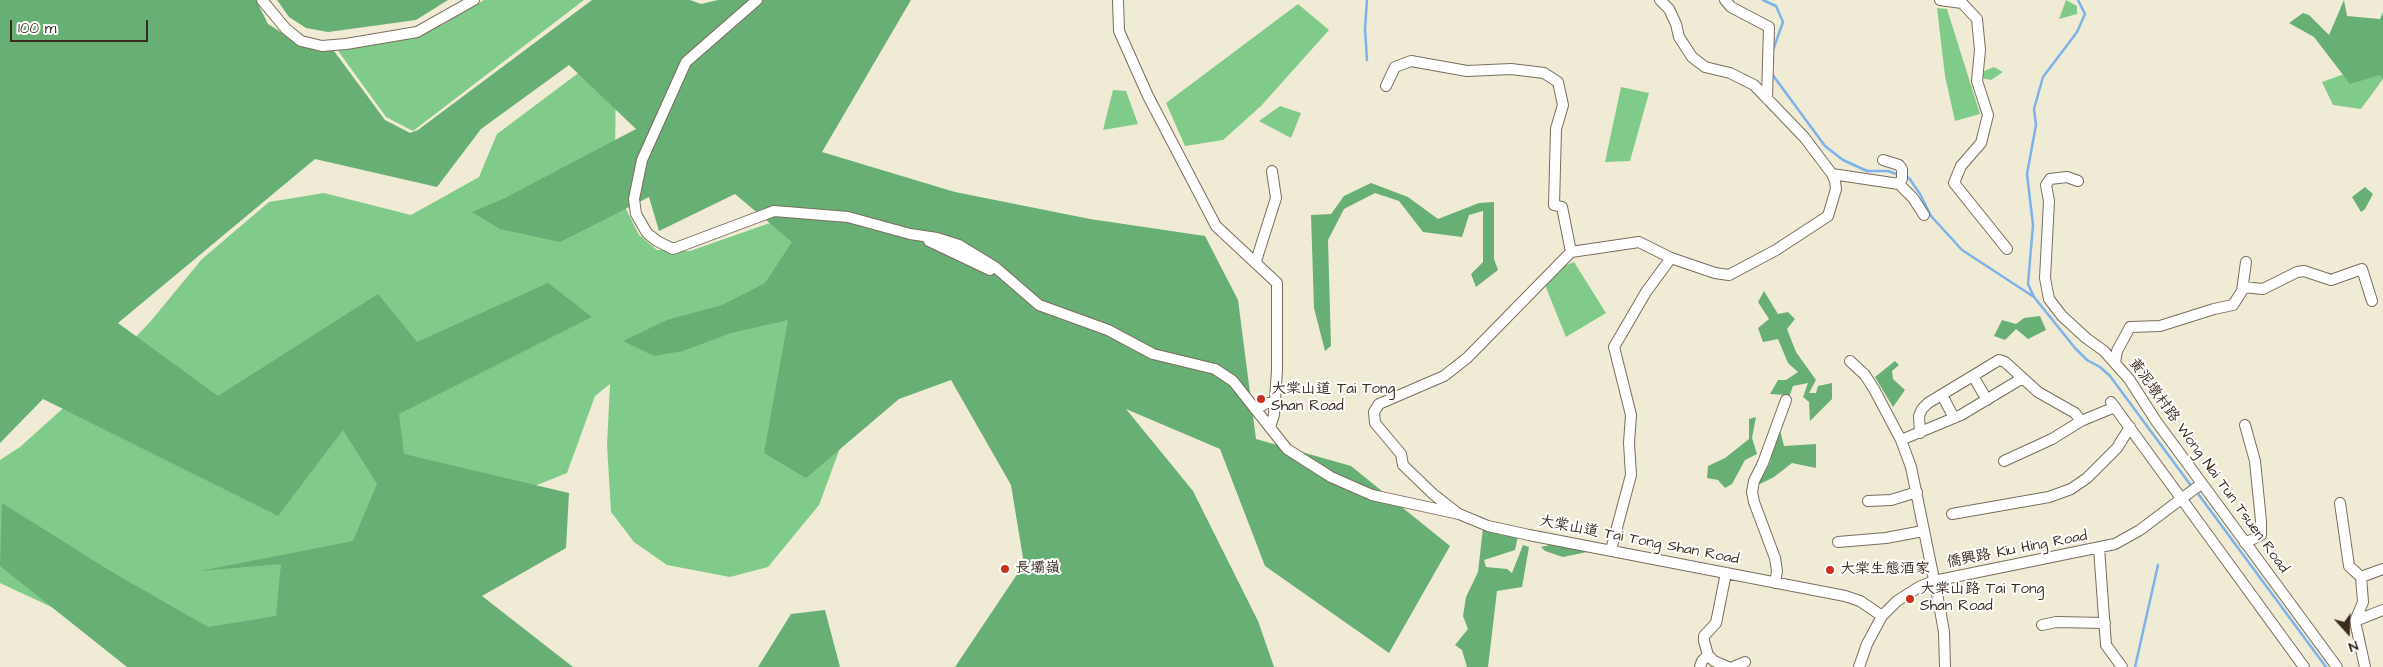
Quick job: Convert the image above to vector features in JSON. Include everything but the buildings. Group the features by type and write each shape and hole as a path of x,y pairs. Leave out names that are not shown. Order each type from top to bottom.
{"street":[{"path":"262,0 286,29 301,41 322,46 418,32 474,0"},
{"name":"大棠山道 Tai Tong Shan Road","path":"757,0 696,51 684,66 642,160 634,199 636,214 647,233 657,241 673,249 774,211 848,217 916,235 1009,279 1039,304 1108,330 1153,354 1215,369 1233,381 1287,449 1331,477 1372,496 1459,514 1488,526 1860,600 1882,616"},
{"path":"1118,0 1119,31 1148,96 1216,226 1277,282 1277,370 1275,402 1270,427"},
{"path":"1459,514 1402,464 1402,454 1376,423 1374,412 1379,404 1444,376 1467,358 1571,252 1638,242 1672,258 1715,273 1730,274 1776,250 1828,216 1836,189 1832,174 1804,137 1754,85 1730,73 1705,67 1692,58 1678,37 1676,24 1669,9 1660,0"},
{"path":"1725,0 1731,7 1769,27 1767,99"},
{"path":"1940,0 1940,2 1962,3 1978,19 1980,50 1977,81 1988,115 1981,143 1961,166 1954,183 2007,249"},
{"path":"1386,86 1395,67 1411,61 1468,71 1511,69 1544,72 1558,82 1563,105 1556,129 1554,205 1562,207 1571,252"},
{"path":"1883,160 1899,165 1901,178 1924,215"},
{"path":"1256,261 1276,198 1272,171"},
{"path":"1832,174 1901,178"},
{"name":"黃泥墩村路 Wong Nai Tun Tsuen Road","path":"2078,181 2067,177 2050,179 2046,185 2048,201 2045,278 2049,299 2062,316 2115,362 2129,379 2201,484 2337,667"},
{"path":"1611,550 1631,475 1629,443 1631,415 1614,347 1616,339 1646,292 1672,258"},
{"path":"2115,362 2116,351 2130,327 2160,326 2214,309 2230,307 2236,303 2244,287 2246,262"},
{"path":"2244,287 2263,289 2297,272 2304,271 2331,280 2362,269 2372,301"},
{"path":"1920,433 1919,416 1922,409 2001,360 2021,379 2054,403 2075,413 2081,421"},
{"path":"1850,361 1870,382 1901,440 1912,467 1923,532 1944,632 1945,667"},
{"path":"1973,376 1987,400"},
{"path":"1901,440 1954,418 2021,379"},
{"path":"1942,395 1954,418"},
{"path":"1775,583 1777,571 1775,558 1752,492 1754,481 1763,464 1786,400"},
{"path":"1255,409 1267,403 1275,402"},
{"path":"2004,461 2052,439 2081,421 2113,405 2304,667"},
{"path":"2245,425 2255,461 2261,535 2245,543"},
{"path":"1952,514 2061,494 2087,478 2117,448 2130,427"},
{"name":"僑興路 Kiu Hing Road","path":"1859,667 1867,644 1882,616 1907,594 1934,581 2099,548 2128,538 2201,484"},
{"path":"1868,501 1891,500 1917,492"},
{"path":"2340,503 2349,566 2361,577 2363,602 2355,621 2364,667"},
{"path":"1838,542 1886,538 1923,532"},
{"path":"2099,548 2106,645 2122,667"},
{"path":"2361,577 2383,569"},
{"path":"1726,573 1716,623 1704,636 1708,655 1714,661 1728,667"},
{"path":"2355,621 2383,610"},
{"path":"2042,624 2056,622 2105,623"},
{"path":"1700,667 1702,661 1708,655"},
{"path":"1733,667 1745,662"}],"green space":[{"path":"0,0 256,0 268,24 298,43 317,51 334,51 385,120 410,133 418,130 592,0 690,0 701,4 718,0 911,0 822,152 955,192 1090,219 1205,236 1238,300 1256,439 1351,466 1450,546 1389,653 1265,566 1220,449 1126,409 1193,491 1258,621 1274,667 955,667 1024,564 1011,485 951,380 899,399 806,478 764,453 788,320 731,333 683,351 654,356 623,341 667,320 722,305 765,283 792,242 735,194 659,231 649,197 560,242 500,229 472,212 503,199 636,129 569,65 481,129 437,187 315,159 118,323 218,396 378,294 417,342 548,283 592,317 399,414 404,454 569,493 566,548 482,596 573,667 127,667 0,566 2,503 112,572 208,627 276,616 281,564 200,571 353,541 377,484 343,430 278,516 43,399 0,443"},
{"path":"277,0 448,0 416,20 328,32 306,28 289,17"},
{"path":"484,0 584,0 413,131 386,117 336,48 416,35 444,24"},
{"path":"2066,0 2077,6 2077,14 2059,19"},
{"path":"2344,0 2347,16 2380,19 2383,12 2383,79 2380,75 2350,84 2314,37 2289,23 2303,13 2309,15 2329,35"},
{"path":"1298,4 1329,30 1261,106 1223,140 1185,146 1166,103"},
{"path":"1937,8 1947,9 1980,114 1955,121 1945,76"},
{"path":"597,59 616,67 615,164 625,207 639,235 657,250 690,251 767,224 794,218 863,386 819,505 768,567 730,577 667,565 634,542 611,512 607,445 610,384 595,396 567,473 522,491 229,667 180,667 0,583 0,460 20,447 90,384 150,322 202,259 269,202 324,193 411,215 479,177 497,134"},
{"path":"2375,63 2383,66 2383,79 2361,109 2333,105 2322,82"},
{"path":"1994,67 2003,72 1991,80 1981,78 1984,71"},
{"path":"1621,87 1649,93 1630,161 1605,162"},
{"path":"1113,90 1126,91 1138,124 1103,130"},
{"path":"1280,106 1301,113 1291,138 1259,121"},
{"path":"1371,183 1408,197 1438,219 1479,203 1494,202 1494,259 1498,270 1476,287 1471,274 1483,262 1483,211 1469,215 1462,237 1423,232 1399,201 1375,193 1344,209 1328,240 1331,346 1325,351 1314,308 1311,215 1331,214 1344,196"},
{"path":"2365,187 2373,194 2365,209 2361,212 2352,197"},
{"path":"1574,262 1606,313 1566,337 1545,285 1557,269"},
{"path":"1764,291 1778,314 1788,312 1795,319 1787,329 1796,352 1816,380 1809,393 1816,393 1818,386 1832,383 1832,399 1810,421 1809,402 1803,397 1808,383 1793,386 1788,400 1782,398 1787,395 1770,394 1778,380 1786,380 1798,372 1788,363 1778,339 1763,342 1758,328 1769,319 1758,302"},
{"path":"2040,316 2046,330 2028,339 2016,329 2005,340 1994,336 2002,320 2016,324 2024,318"},
{"path":"1895,361 1899,365 1892,371 1893,379 1905,390 1893,407 1875,377"},
{"path":"1756,417 1752,438 1757,454 1745,460 1732,484 1725,488 1718,480 1707,478 1708,466 1725,458 1749,439 1749,419"},
{"path":"1780,430 1784,446 1816,444 1816,468 1792,463 1774,477 1760,484 1757,483 1762,471 1764,474 1771,460 1767,459"},
{"path":"1483,528 1501,535 1518,536 1515,550 1484,560 1486,567 1507,569 1512,573 1523,545 1529,547 1522,587 1497,591 1488,667 1467,667 1462,650 1455,645 1468,629 1463,616 1466,597 1478,572"},
{"path":"1565,543 1587,552 1563,557 1545,551 1541,547"},
{"path":"825,610 840,667 758,667 791,614"}],"waterway":[{"path":"1367,0 1365,29 1367,60"},
{"path":"1763,0 1776,6 1783,22 1773,50"},
{"path":"2034,297 2028,284 2033,225 2027,174 2036,125 2034,109 2043,77 2077,32 2085,14 2078,0"},
{"path":"1772,74 1825,146 1843,160 1867,171 1888,171 1899,175"},
{"path":"1905,176 1909,178 1920,194 1931,216 1962,250 2034,297 2075,348 2087,360 2100,367 2110,376 2192,487"},
{"path":"2196,491 2326,667"},
{"path":"2135,667 2158,565"}],"place":[{"name":"大棠山道 Tai Tong Shan Road","path":"1261,399"},
{"name":"長壩嶺","path":"1005,569"},
{"name":"大棠生態酒家","path":"1830,570"},
{"name":"大棠山路 Tai Tong Shan Road","path":"1910,599"}]}
